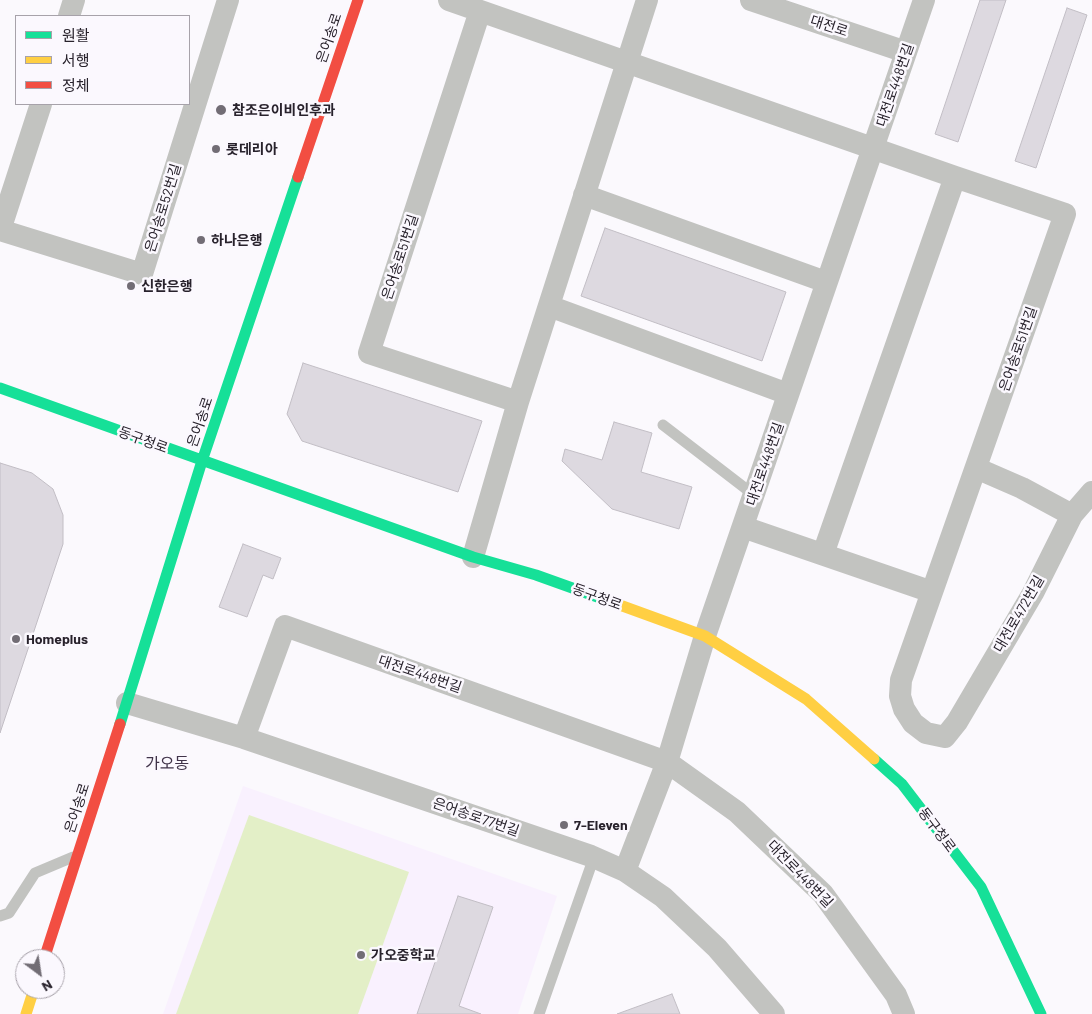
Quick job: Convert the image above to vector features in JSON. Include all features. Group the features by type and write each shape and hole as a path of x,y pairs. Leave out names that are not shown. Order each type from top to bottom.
{"main road":[{"name":"은어송로","path":"47,949 127,703 202,461 358,0"},
{"name":"동구청로","path":"0,388 473,557 536,575 706,636 806,698 902,784 980,887 1041,1014"},
{"path":"26,1014 31,999"}],"street":[{"path":"69,15 74,0"},
{"name":"은어송로52번길","path":"0,230 142,274 228,0"},
{"name":"은어송로51번길","path":"449,0 1065,214 901,680 900,696 904,709 913,723 926,733 945,737"},
{"path":"473,557 518,402 648,0"},
{"name":"대전로","path":"751,0 906,52"},
{"name":"대전로448번길","path":"625,871 667,762 706,636 924,0"},
{"name":"은어송로51번길","path":"480,11 369,353 518,402"},
{"path":"0,230 41,105"},
{"path":"823,554 955,177"},
{"path":"584,195 826,282"},
{"path":"549,306 788,394"},
{"path":"976,468 1022,488 1072,515"},
{"name":"대전로472번길","path":"945,737 957,722 1034,593 1072,515 1092,492"},
{"path":"744,527 932,592"},
{"name":"대전로448번길","path":"244,738 285,626 667,762 737,812 823,894 896,995 904,1014"},
{"name":"은어송로77번길","path":"127,703 244,738 594,857 625,871 663,898 717,948 774,1014"}],"lane":[{"path":"664,425 754,495"},
{"name":"은어송로","path":"0,916 9,913 35,873 77,855"},
{"path":"539,1014 594,857"}],"shaded area":[{"name":"가오중학교","path":"243,786 557,896 518,1014 163,1014"}],"green space":[{"path":"249,815 409,872 358,1014 176,1014"}],"building":[{"path":"980,0 1006,0 958,142 935,134"},
{"path":"1067,8 1087,15 1036,168 1015,161"},
{"path":"605,228 786,292 762,361 581,296"},
{"path":"303,363 482,421 458,492 302,441 287,414"},
{"path":"614,422 652,433 641,472 692,487 679,529 612,509 562,461 565,449 602,460"},
{"name":"Homeplus","path":"0,463 32,473 53,489 63,515 63,544 0,733"},
{"path":"243,544 281,558 273,579 263,575 247,617 219,607"},
{"path":"458,896 493,907 459,1006 481,1014 417,1014"},
{"path":"672,994 680,1014 617,1014"}],"traffic: fast":[{"path":"120,724 202,461 298,177"},
{"path":"0,388 473,557 536,575 617,604"},
{"path":"874,759 902,784 981,887 1041,1014"}],"traffic: slow":[{"path":"617,604 705,636 806,699 874,759"},
{"path":"26,1014 31,999"}],"traffic: jam":[{"path":"298,177 358,0"},
{"path":"47,949 120,724"}],"place":[{"name":"참조은이비인후과","path":"221,110"},
{"name":"롯데리아","path":"216,149"},
{"name":"하나은행","path":"201,240"},
{"name":"신한은행","path":"131,286"},
{"name":"Homeplus","path":"16,639"},
{"name":"7-Eleven","path":"564,825"},
{"name":"가오중학교","path":"361,955"}],"district":[{"name":"가오동","path":"167,764"}]}
